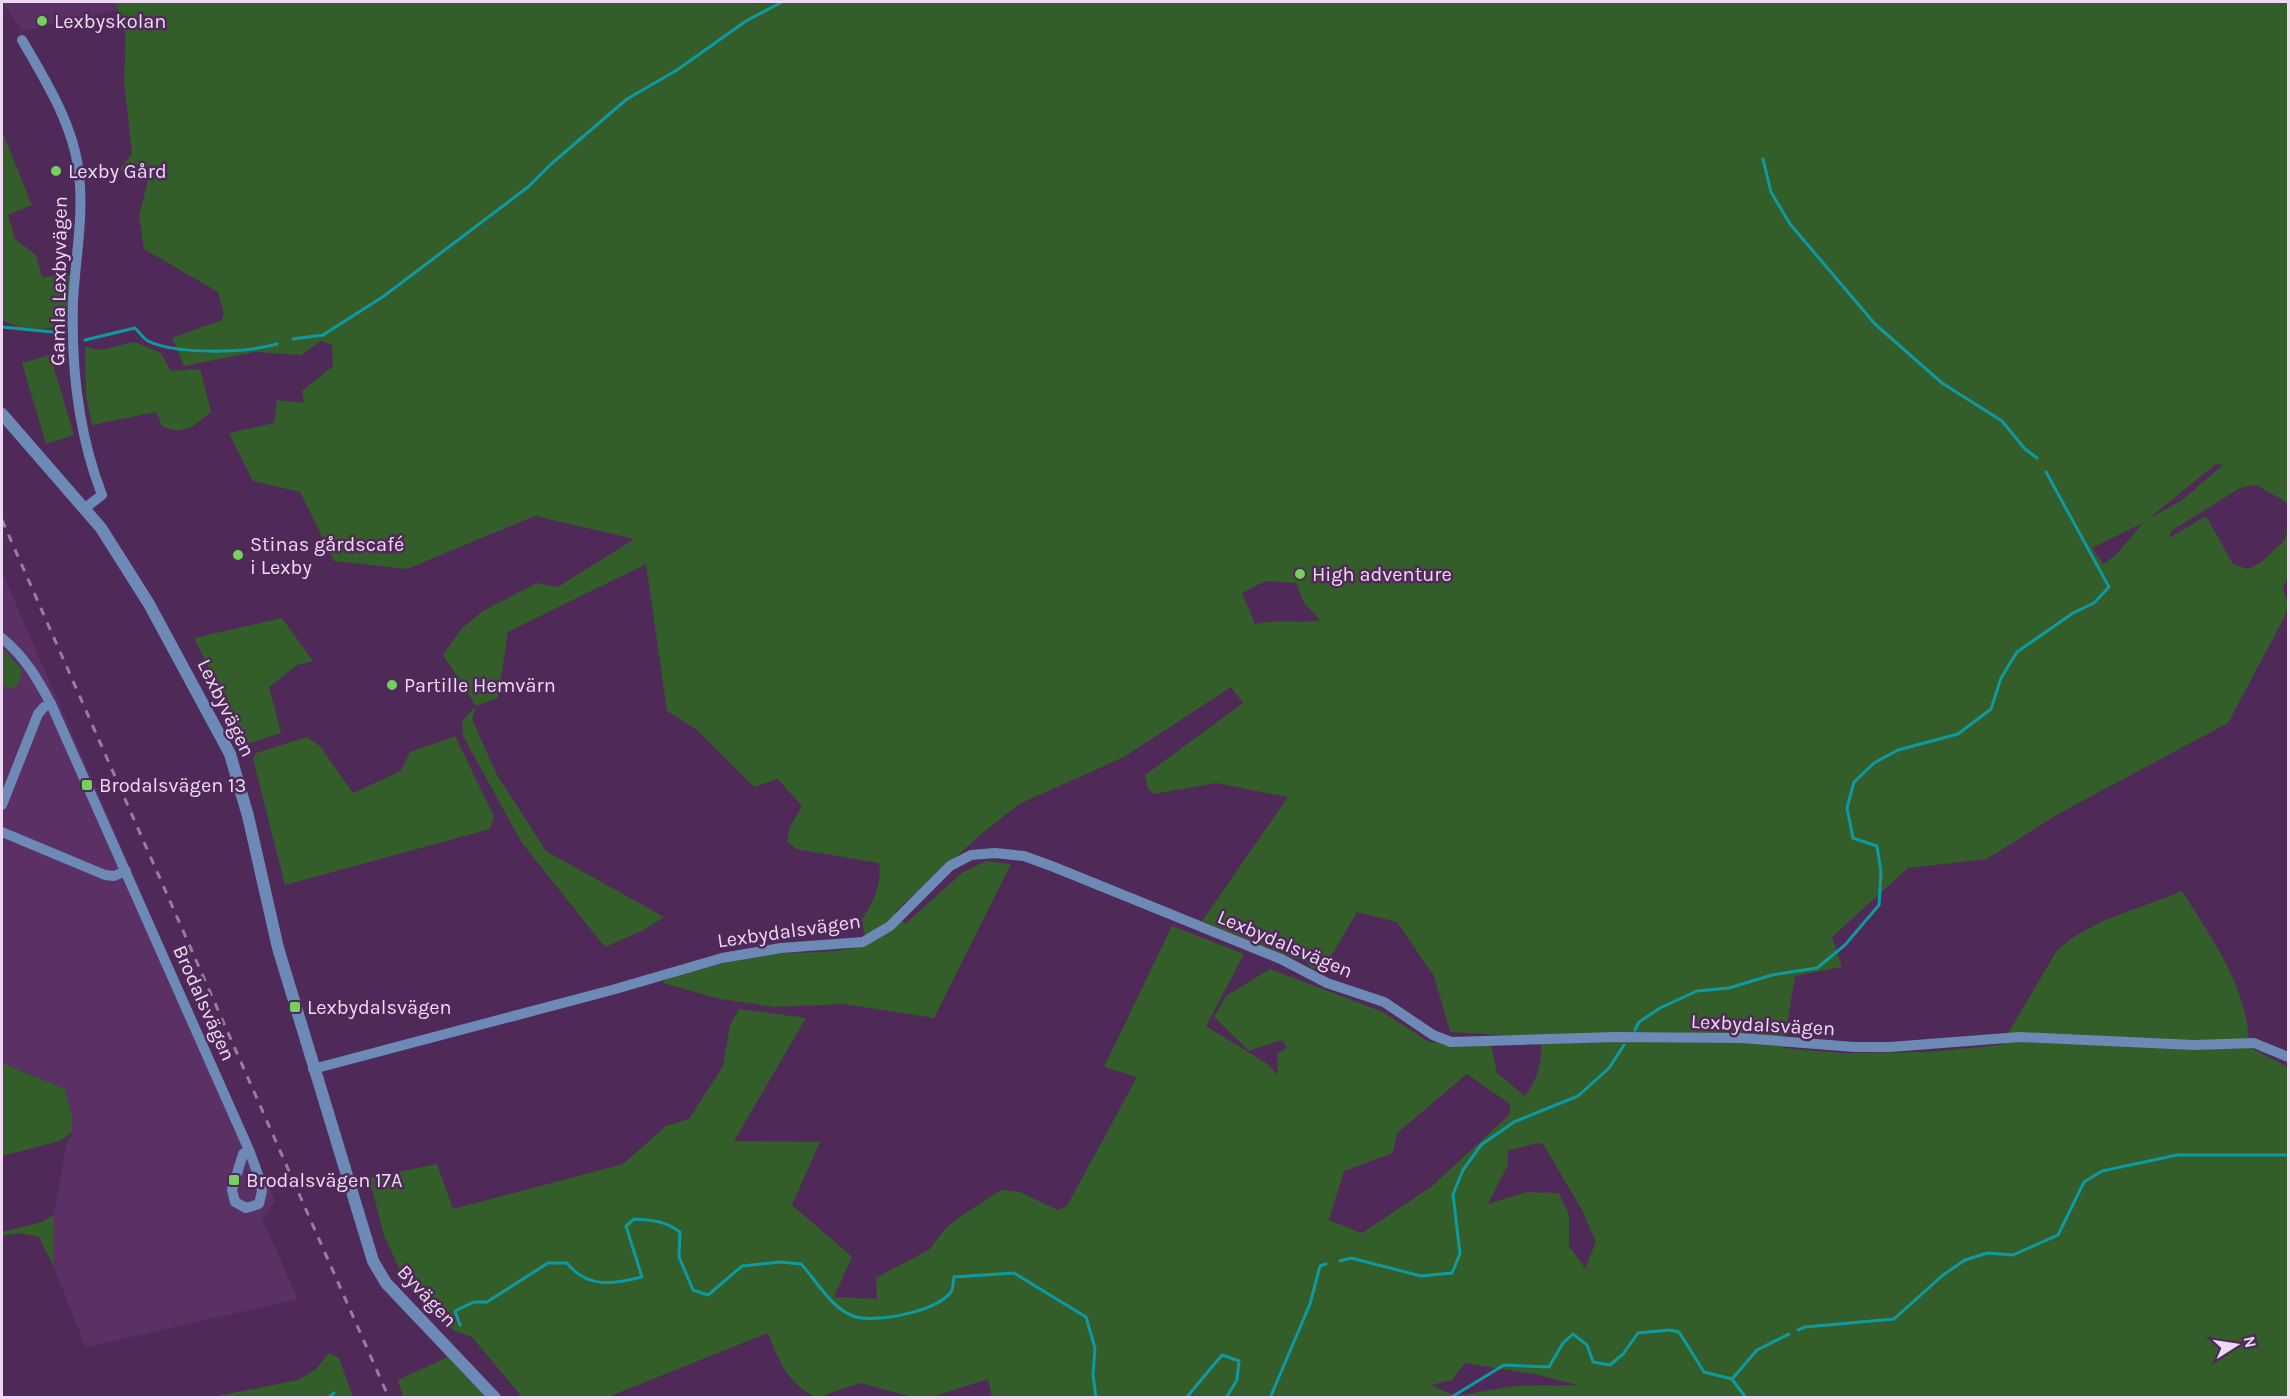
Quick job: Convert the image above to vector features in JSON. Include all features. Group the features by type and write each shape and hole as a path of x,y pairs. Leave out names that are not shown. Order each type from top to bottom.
{"street":[{"name":"Gamla Lexbyvägen","path":"22,40 62,116 74,147 79,175 79,234 73,300 74,360 81,429 102,495 85,508"},
{"name":"Lexbyvägen","path":"2,414 106,535 149,604 230,754 248,816 272,927 313,1069"},
{"name":"Brodalsvägen","path":"2,638 18,651 34,671 51,704 249,1150 262,1191 259,1204 246,1208 235,1202 232,1190 243,1154 249,1150"},
{"path":"2,805 38,714 44,707 51,704"},
{"path":"2,832 105,875 114,876 126,871"},
{"name":"Lexbydalsvägen","path":"313,1069 612,990 722,958 781,948 863,942 890,926 956,862 971,855 994,853 1023,856 1281,959 1327,983 1384,1002 1433,1035 1451,1041 1615,1037 1741,1038 1890,1047 2020,1037 2194,1045 2254,1043 2289,1057"},
{"name":"Byvägen","path":"313,1069 378,1271 386,1284 495,1398"}],"shaded area":[{"name":"Lexbyskolan","path":"2,2 115,2 117,10 23,31"},
{"path":"2,572 275,1201 262,1219 298,1299 87,1347 84,1343 53,1265 54,1215 66,1146 72,1132 72,1117 65,1089 2,1063"}],"green space":[{"path":"115,2 2288,2 2288,509 2286,502 2256,485 2240,488 2171,531 2169,538 2206,516 2233,564 2247,569 2260,563 2285,540 2288,520 2288,577 2283,588 2288,605 2285,616 2228,723 2058,814 1987,859 1908,868 1832,937 1842,967 1795,976 1783,1048 1843,1053 1928,1052 2001,1045 2056,952 2068,941 2115,916 2182,891 2227,965 2236,985 2243,1005 2249,1047 2288,1067 2288,1397 992,1398 988,1379 932,1397 913,1397 860,1383 816,1398 798,1386 791,1378 776,1353 768,1333 608,1397 522,1397 472,1337 455,1331 424,1305 401,1273 384,1235 369,1178 437,1164 453,1209 623,1164 666,1126 689,1119 723,1066 730,1025 739,1009 806,1018 734,1141 820,1142 792,1205 852,1257 834,1297 877,1299 876,1278 930,1249 944,1230 958,1218 1001,1190 1020,1192 1058,1210 1067,1206 1137,1077 1104,1067 1172,926 1244,954 1206,1026 1266,1063 1278,1075 1277,1054 1287,1047 1282,1040 1249,1051 1214,1017 1226,996 1270,969 1383,1012 1429,1042 1491,1045 1497,1073 1525,1096 1539,1068 1540,1037 1450,1032 1434,976 1397,922 1357,912 1322,972 1310,967 1303,958 1295,959 1202,921 1288,797 1216,783 1154,794 1148,788 1145,775 1243,703 1231,687 1124,757 1019,804 979,836 895,912 905,924 963,872 986,861 1011,864 934,1018 844,1004 774,1007 720,999 663,983 665,980 752,957 844,950 870,943 864,933 862,919 876,892 880,871 879,863 796,849 787,841 789,829 802,806 778,779 754,787 697,730 667,711 646,564 508,632 498,698 476,706 443,655 461,629 483,611 537,583 558,587 634,539 535,516 407,569 334,561 300,492 253,481 229,433 274,423 277,400 304,403 302,391 333,366 332,345 321,341 301,355 255,352 184,366 172,338 222,320 224,314 218,292 144,249 139,216 148,180 119,170 132,154 124,81 126,36","holes":["2216,464 2223,465 2181,501 2148,519","2143,523 2116,555 2103,564 2092,548","1265,581 1296,583 1304,603 1320,620 1255,624 1242,593","1467,1074 1510,1104 1510,1114 1431,1187 1362,1233 1329,1220 1344,1171 1393,1153 1397,1133","1537,1143 1543,1144 1582,1210 1596,1242 1585,1268 1569,1246 1569,1215 1559,1193 1527,1192 1488,1204 1508,1165 1508,1151","1465,1363 1539,1375 1578,1385 1514,1386 1455,1396 1431,1385 1452,1380"]},
{"path":"2,131 32,205 8,215 15,239 36,255 42,277 73,275 68,328 23,329 2,320"},
{"path":"135,342 161,353 171,371 200,369 211,412 193,426 183,430 162,426 156,412 92,425 86,395 85,346 104,349"},
{"path":"50,355 74,435 46,444 22,363"},
{"path":"282,618 313,661 297,665 269,687 281,733 247,744 194,638"},
{"path":"2,648 22,670 18,685 11,689 2,684"},
{"path":"476,706 472,719 497,775 546,851 664,917 642,931 605,947 522,843 463,736 462,721"},
{"path":"455,736 494,816 490,829 285,885 253,759 256,753 307,737 320,746 353,793 401,771 410,752"},
{"path":"2,1063 65,1089 72,1117 72,1132 60,1141 2,1156"},
{"path":"54,1215 53,1265 39,1237 19,1233 2,1236 2,1232 42,1222"},
{"path":"329,1353 339,1358 353,1397 212,1397 298,1380 315,1370"},
{"path":"448,1357 487,1397 403,1397 398,1380"}],"waterway":[{"path":"293,339 323,335 384,296 528,187 550,165 627,99 677,70 746,21 782,2"},
{"path":"1763,159 1771,192 1790,224 1875,324 1942,383 2002,421 2025,449 2037,458"},
{"path":"2,327 63,333"},
{"path":"85,340 135,328 148,341 176,349 230,351 277,344"},
{"path":"1635,1030 1639,1022 1660,1008 1697,991 1729,988 1772,975 1817,968 1845,945 1879,905 1881,872 1877,846 1853,838 1847,808 1854,782 1874,763 1898,750 1958,734 1991,709 2001,678 2017,652 2073,613 2094,603 2109,587 2046,472"},
{"path":"1340,1261 1351,1258 1421,1276 1452,1273 1460,1254 1453,1194 1463,1170 1481,1145 1514,1122 1578,1096 1609,1068 1624,1045"},
{"path":"1798,1330 1805,1327 1894,1319 1943,1275 1965,1260 1987,1253 2013,1255 2058,1235 2084,1182 2102,1171 2177,1155 2288,1155"},
{"path":"460,1325 455,1311 474,1302 487,1302 548,1263 567,1263 583,1277 592,1281 611,1283 642,1277 626,1226 634,1219 647,1220 664,1223 680,1232 679,1257 693,1290 708,1295 742,1266 780,1262 801,1264 838,1307 853,1316 863,1318 890,1317 922,1310 946,1297 952,1290 954,1277 1014,1273 1086,1317 1095,1348 1093,1375 1096,1398"},
{"path":"1270,1398 1310,1304 1320,1266 1326,1264"},
{"path":"1450,1398 1504,1365 1549,1367 1563,1343 1573,1334 1587,1345 1593,1362 1610,1365 1623,1354 1638,1333 1669,1330 1679,1332 1704,1372 1732,1379"},
{"path":"1732,1379 1757,1350 1789,1334"},
{"path":"1186,1398 1222,1355 1239,1361 1237,1380 1226,1398"},
{"path":"1732,1379 1746,1398"},
{"path":"328,1398 334,1393"}],"railway":[{"path":"2,520 389,1398"}],"place":[{"name":"Lexbyskolan","path":"42,21"},
{"name":"Lexby Gård","path":"56,171"},
{"name":"Stinas gårdscafé i Lexby","path":"238,555"},
{"name":"High adventure","path":"1300,574"},
{"name":"Partille Hemvärn","path":"392,685"},
{"name":"Brodalsvägen 13","path":"87,785"},
{"name":"Lexbydalsvägen","path":"295,1007"},
{"name":"Brodalsvägen 17A","path":"234,1180"}]}
